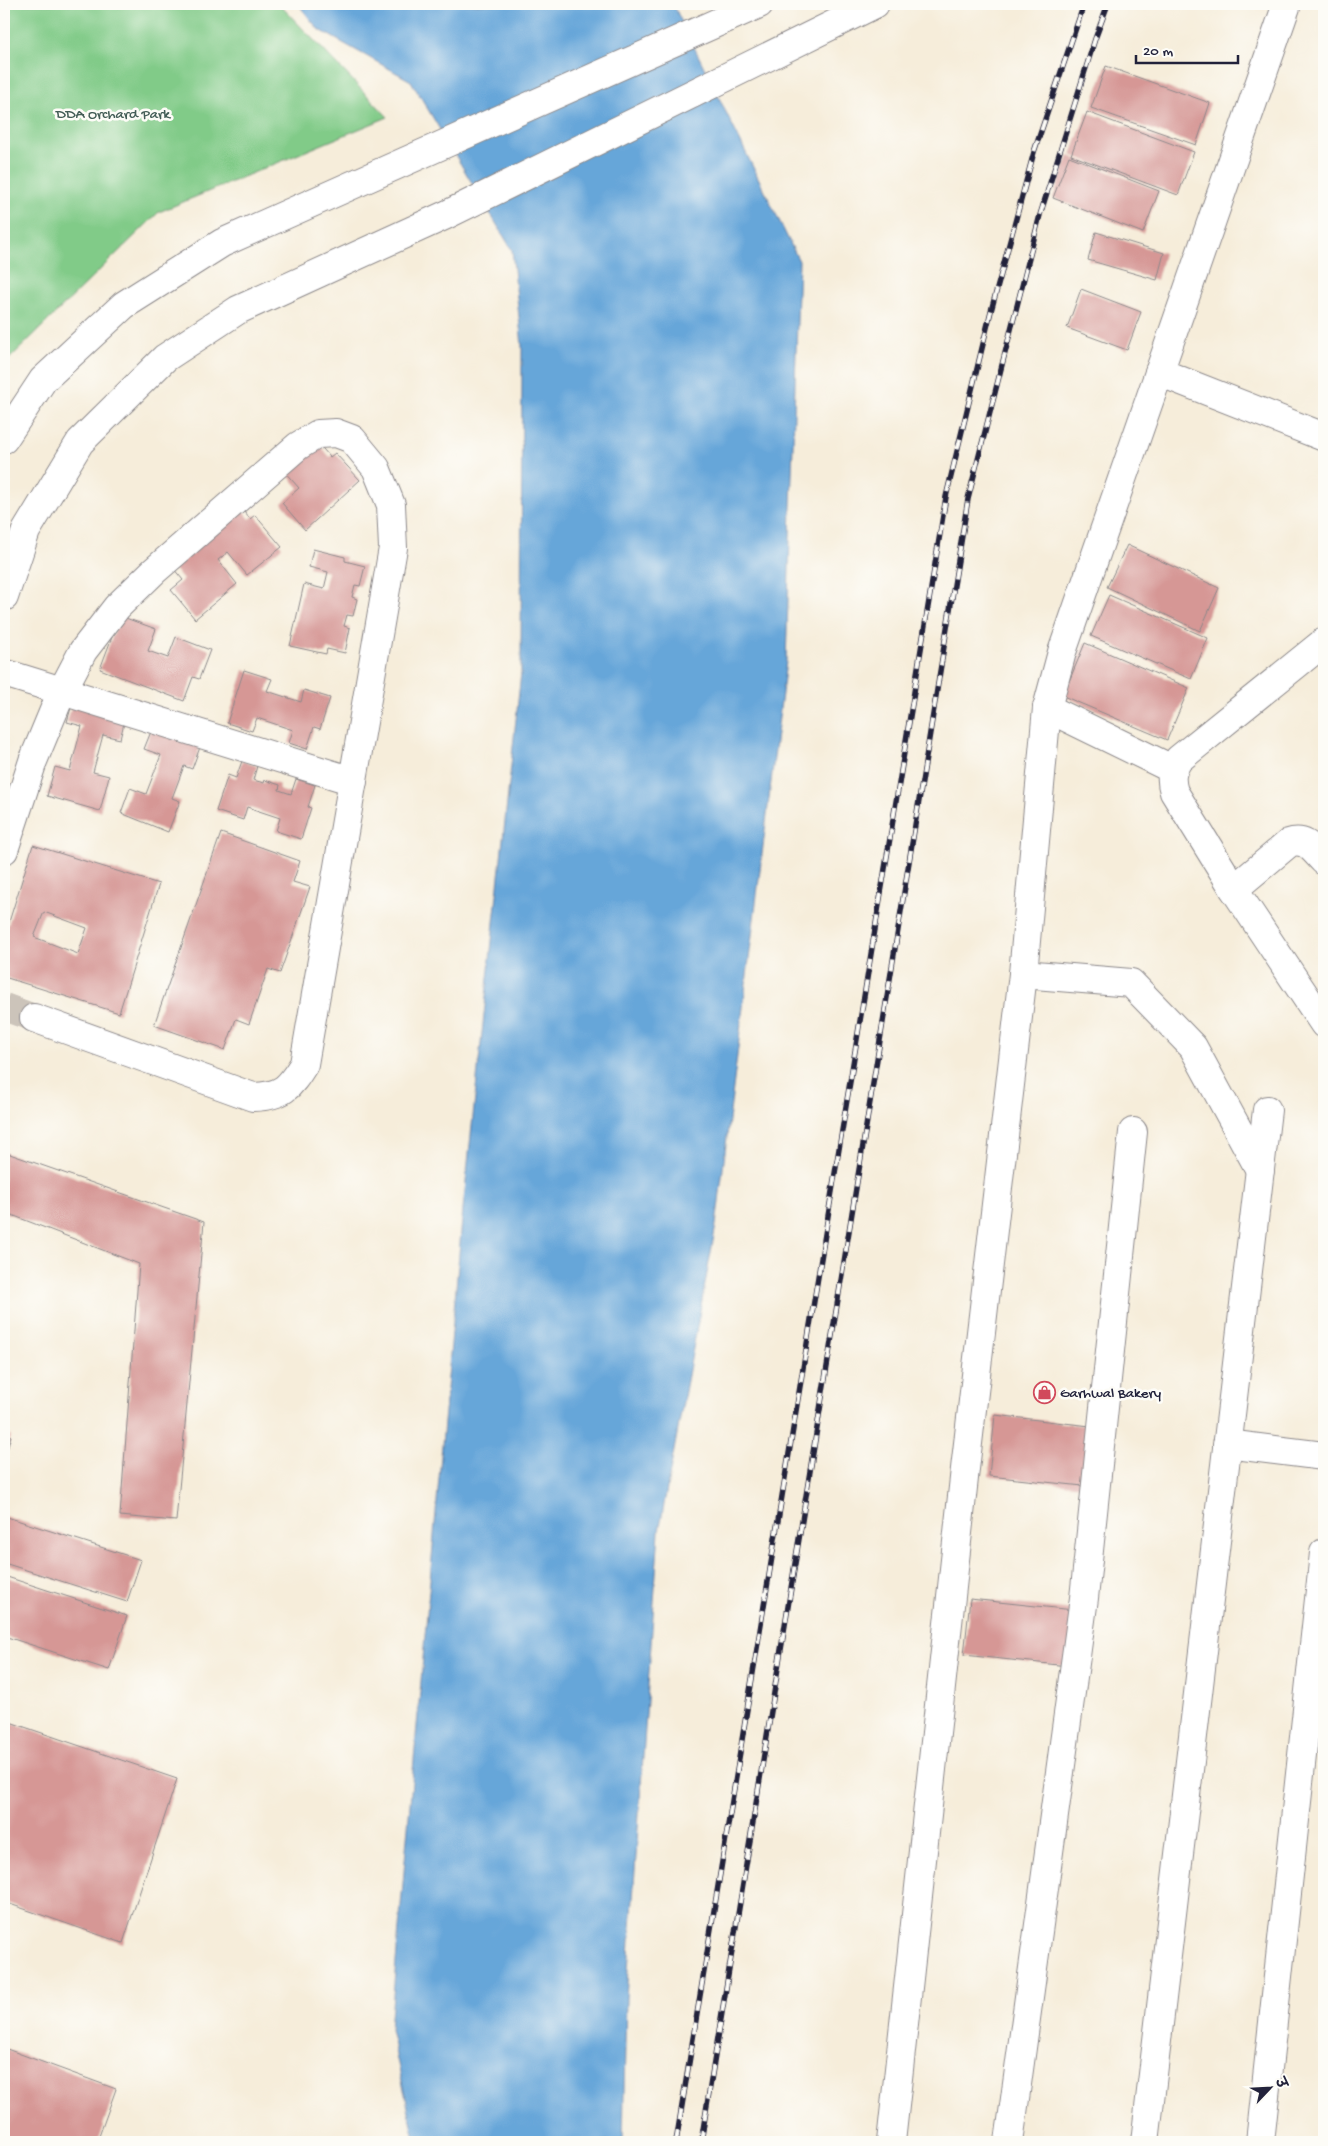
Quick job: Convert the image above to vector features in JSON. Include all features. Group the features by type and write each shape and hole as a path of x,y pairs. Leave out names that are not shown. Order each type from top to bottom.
{"street":[{"path":"4,439 43,380 124,305 222,243 759,4"},
{"path":"4,597 26,531 80,442 165,358 238,310 446,215 875,4"},
{"path":"891,2142 964,1479 1023,974 1047,708 1066,643 1287,4"},
{"path":"1159,372 1324,437"},
{"path":"4,850 33,762 62,691 83,651 117,607 154,570 298,446 318,434 336,433 352,439 376,468 391,505 393,548 304,1064 291,1085 270,1096 252,1097 34,1018"},
{"path":"1324,642 1179,760 1172,769 1171,782 1174,792 1234,889 1324,1024"},
{"path":"4,672 353,781"},
{"path":"1047,708 1172,769"},
{"path":"1234,889 1289,843 1302,841 1308,844 1324,861"},
{"path":"1023,974 1131,983 1193,1046 1260,1170"},
{"path":"1144,2142 1267,1110"},
{"path":"1009,2142 1084,1598 1133,1132"},
{"path":"1226,1444 1324,1456"},
{"path":"1260,2142 1324,1553"}],"green space":[{"name":"DDA Orchard Park","path":"4,4 279,4 388,117 159,212 4,364"}],"water":[{"path":"298,4 673,4 799,261 786,661 716,1225 659,1531 626,1998 623,2142 416,2142 390,2029 463,1209 521,673 522,346 512,250 411,81 318,29"}],"building":[{"path":"1106,66 1210,103 1196,145 1091,108"},
{"path":"1087,112 1194,152 1178,195 1071,155"},
{"path":"1069,156 1159,191 1143,233 1053,198"},
{"path":"1096,232 1164,253 1157,280 1088,260"},
{"path":"1081,289 1141,312 1127,350 1067,328"},
{"path":"316,441 330,457 335,453 360,480 305,530 282,503 299,488 283,470"},
{"path":"238,505 250,519 255,515 282,547 247,575 228,552 218,560 237,584 195,619 171,590 183,580 168,562"},
{"path":"1127,545 1219,588 1200,631 1107,587"},
{"path":"313,549 345,557 345,561 365,566 360,586 355,585 352,597 357,599 353,616 347,615 344,626 350,628 345,653 327,649 326,654 290,646 304,584 324,589 328,572 309,567"},
{"path":"1109,595 1208,638 1191,679 1091,636"},
{"path":"120,616 156,629 148,651 168,658 176,637 210,650 199,679 193,677 184,701 100,669"},
{"path":"1085,643 1189,688 1167,740 1063,696"},
{"path":"244,670 272,679 267,691 301,702 304,690 330,698 320,729 314,727 307,749 289,743 293,730 257,718 252,731 227,723"},
{"path":"74,697 125,719 120,739 103,735 93,772 109,776 100,811 47,796 55,767 70,771 82,726 67,722"},
{"path":"152,729 203,739 192,769 184,766 172,798 180,801 168,832 121,813 130,788 146,794 161,755 144,749"},
{"path":"242,761 257,766 253,780 264,783 265,780 280,785 279,790 291,794 296,779 315,785 308,807 311,808 301,839 276,831 280,818 247,807 243,820 216,811 228,775 236,778"},
{"path":"221,833 300,861 293,882 310,887 280,973 268,969 249,1024 236,1019 225,1050 154,1025"},
{"path":"33,845 159,884 119,1013 4,977 4,938","holes":["44,912 87,928 78,954 34,937"]},
{"path":"4,1152 204,1222 176,1521 120,1516 139,1264 4,1212"},
{"path":"995,1415 1090,1426 1083,1486 989,1476"},
{"path":"4,1433 11,1436 4,1461"},
{"path":"4,1516 141,1560 127,1602 4,1563"},
{"path":"4,1576 127,1616 109,1670 4,1636"},
{"path":"970,1599 1074,1610 1068,1666 964,1655"},
{"path":"4,1720 177,1779 123,1943 4,1902"},
{"path":"4,2048 116,2089 97,2142 4,2142"}],"tunnel":[{"path":"4,1007 34,1018"}],"railway":[{"path":"676,2142 946,497 991,311 1034,152 1084,4"},
{"path":"701,2142 968,499 1040,215 1095,39 1108,4"}],"place":[{"name":"Garhwal Bakery","path":"1044,1392"}]}
